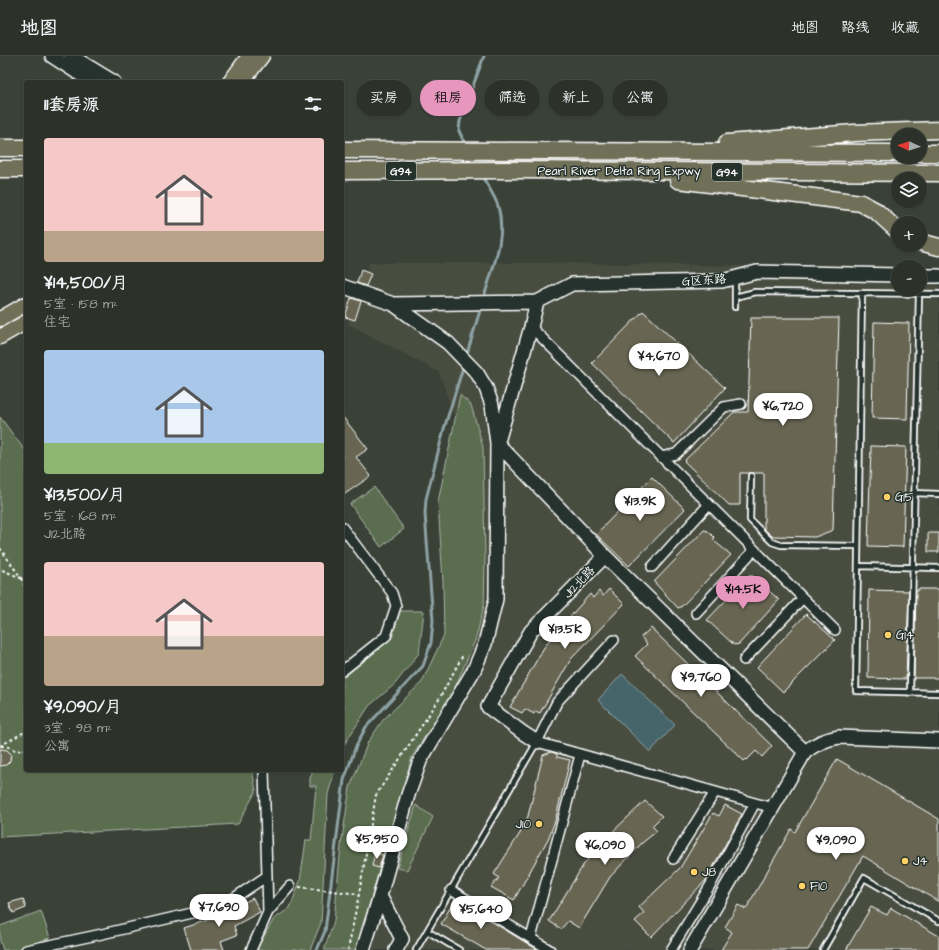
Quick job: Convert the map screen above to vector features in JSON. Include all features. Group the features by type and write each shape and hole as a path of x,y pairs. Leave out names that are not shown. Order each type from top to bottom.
{"highway":[{"path":"603,152 854,133 939,130"},
{"path":"0,148 24,148"},
{"name":"Pearl River Delta Ring Expwy","path":"344,150 891,153"},
{"path":"927,153 939,153"},
{"path":"0,169 24,169"},
{"name":"Pearl River Delta Ring Expwy","path":"344,171 516,170 939,173"},
{"path":"603,171 852,201 860,203 876,211 891,225"},
{"path":"927,244 939,247"}],"main road":[{"path":"233,80 245,72 262,56"},
{"path":"227,80 245,72"},
{"path":"0,319 24,305"},
{"path":"0,337 24,323"}],"street":[{"path":"52,56 89,80"},
{"path":"71,56 111,80"},
{"name":"G区东路","path":"537,302 572,284 722,281 757,272 891,275"},
{"path":"927,276 939,276"},
{"path":"344,287 393,304 448,343 477,373 486,388 492,405 497,443 496,599 485,644 474,670 428,745 420,761 408,795 380,896 363,950"},
{"path":"393,304 537,302 497,443"},
{"path":"531,327 835,630"},
{"path":"661,457 676,454 724,407 741,404"},
{"path":"497,443 605,556 805,752"},
{"path":"652,567 709,504"},
{"path":"344,530 392,593 396,606 386,636 344,668"},
{"path":"696,613 754,550"},
{"name":"J12北路","path":"537,742 488,706 531,631 605,556"},
{"path":"744,660 803,598"},
{"path":"614,640 557,702 537,742 773,808"},
{"path":"690,950 805,752 821,741 839,737 939,740"},
{"path":"531,938 580,755"},
{"path":"264,772 268,912"},
{"path":"673,860 715,792"},
{"path":"671,950 711,884 755,803"},
{"path":"30,949 205,910 228,902 267,876"},
{"path":"251,950 268,912 290,886"},
{"path":"451,890 550,950"},
{"path":"380,896 402,939 396,950"}],"lane":[{"path":"735,277 735,307"},
{"path":"735,297 755,292 891,294"},
{"path":"862,293 856,691 939,693"},
{"path":"927,294 939,294"},
{"path":"910,693 919,296"},
{"path":"751,476 750,520 772,542 781,545 858,546"},
{"path":"914,493 939,494"},
{"path":"858,566 939,568"},
{"path":"416,950 537,742"},
{"path":"822,950 864,878 939,921"},
{"path":"427,931 459,950"}],"path":[{"path":"0,548 24,585"},
{"path":"0,569 21,578"},
{"path":"348,950 376,795 438,701 463,655"},
{"path":"0,746 24,732"},
{"path":"0,746 9,747 16,751 24,749"},
{"path":"290,886 359,894"}],"shaded area":[{"path":"369,263 546,263 891,268 891,296 927,296 927,268 939,268 939,950 337,950 379,769 464,640 470,463 439,372 348,324"}],"green space":[{"path":"460,395 471,405 483,447 485,558 484,606 476,638 454,690 412,757 356,950 324,950 334,921 341,845 350,787 368,742 383,720 422,682 444,635 443,582 438,502"},
{"path":"0,417 24,449 24,772 252,772 256,791 238,824 0,837"},
{"path":"374,487 404,529 381,547 350,504"},
{"path":"400,611 424,611 419,653 395,684 369,706 344,745 344,677 392,638"},
{"path":"312,772 334,772 328,794 321,923 310,950 256,950 274,919 290,908 300,881 306,840 311,840 316,786 310,786 310,778"},
{"path":"416,805 433,817 407,870 397,868"},
{"path":"41,911 50,938 17,950 3,950 0,941 0,926"}],"water":[{"path":"622,674 675,725 650,752 598,700"}],"building":[{"path":"361,270 371,274 366,286 357,283"},
{"path":"351,298 361,301 355,320 345,317"},
{"path":"643,311 725,388 674,443 592,363"},
{"path":"751,318 839,318 833,530 815,537 772,536 764,529 764,473 740,473 740,505 729,505 684,461 734,412 748,412"},
{"path":"874,322 909,323 907,419 872,418"},
{"path":"344,419 368,449 356,457 371,476 344,495"},
{"name":"G15","path":"871,446 906,447 903,547 868,546"},
{"path":"652,477 685,509 629,566 596,534"},
{"path":"704,530 708,531 715,538 713,540 731,555 682,606 678,608 654,582"},
{"path":"928,533 939,533 939,552 928,552"},
{"path":"749,576 753,576 779,600 739,644 734,645 707,620"},
{"path":"609,589 624,604 571,659 540,713 535,711 534,714 525,709 522,713 510,707 543,649 551,638 590,594 593,598 599,591 603,596"},
{"path":"918,589 939,589 939,678 914,678 916,591 918,591"},
{"name":"G14","path":"869,590 909,591 906,679 868,678"},
{"path":"806,614 835,640 783,692 757,667"},
{"path":"651,628 772,746 762,757 756,751 744,761 635,656 647,644 641,637"},
{"path":"0,749 7,750 11,754 10,761 6,765 0,766"},
{"name":"J10","path":"551,752 557,754 557,757 570,760 555,821 548,839 514,900 491,887 499,878 494,874 524,827 543,755"},
{"path":"837,759 939,819 939,902 863,856 808,950 721,950 732,932 725,927 738,905 746,909 791,829 795,832"},
{"path":"645,801 662,816 652,826 657,831 642,843 610,877 579,928 568,921 561,929 549,921 584,864 608,836"},
{"name":"J8","path":"725,805 742,814 706,880 651,937 635,921 644,913 639,907 680,868 713,813 719,816"},
{"path":"375,853 383,855 379,868 372,866"},
{"path":"253,898 260,912 234,926 237,935 221,941 224,950 191,950 184,928 230,913 229,910"},
{"path":"23,899 26,908 13,913 9,903"},
{"path":"455,899 538,950 486,950 441,924"},
{"path":"871,907 887,915 891,908 939,936 939,950 846,950"}],"waterway":[{"path":"466,146 459,131 460,121 484,56"},
{"path":"482,176 493,194 498,206 501,230 500,242 483,300"},
{"path":"466,357 481,307"},
{"path":"317,950 325,931 344,780 356,746 366,727 423,666 431,643 433,621 425,514 426,499 444,429 464,364"}],"place":[{"name":"G15","path":"887,497"},
{"name":"G14","path":"888,635"},
{"name":"J10","path":"539,824"},
{"name":"J4","path":"905,861"},
{"name":"J8","path":"694,872"},
{"name":"F10","path":"802,886"}]}
